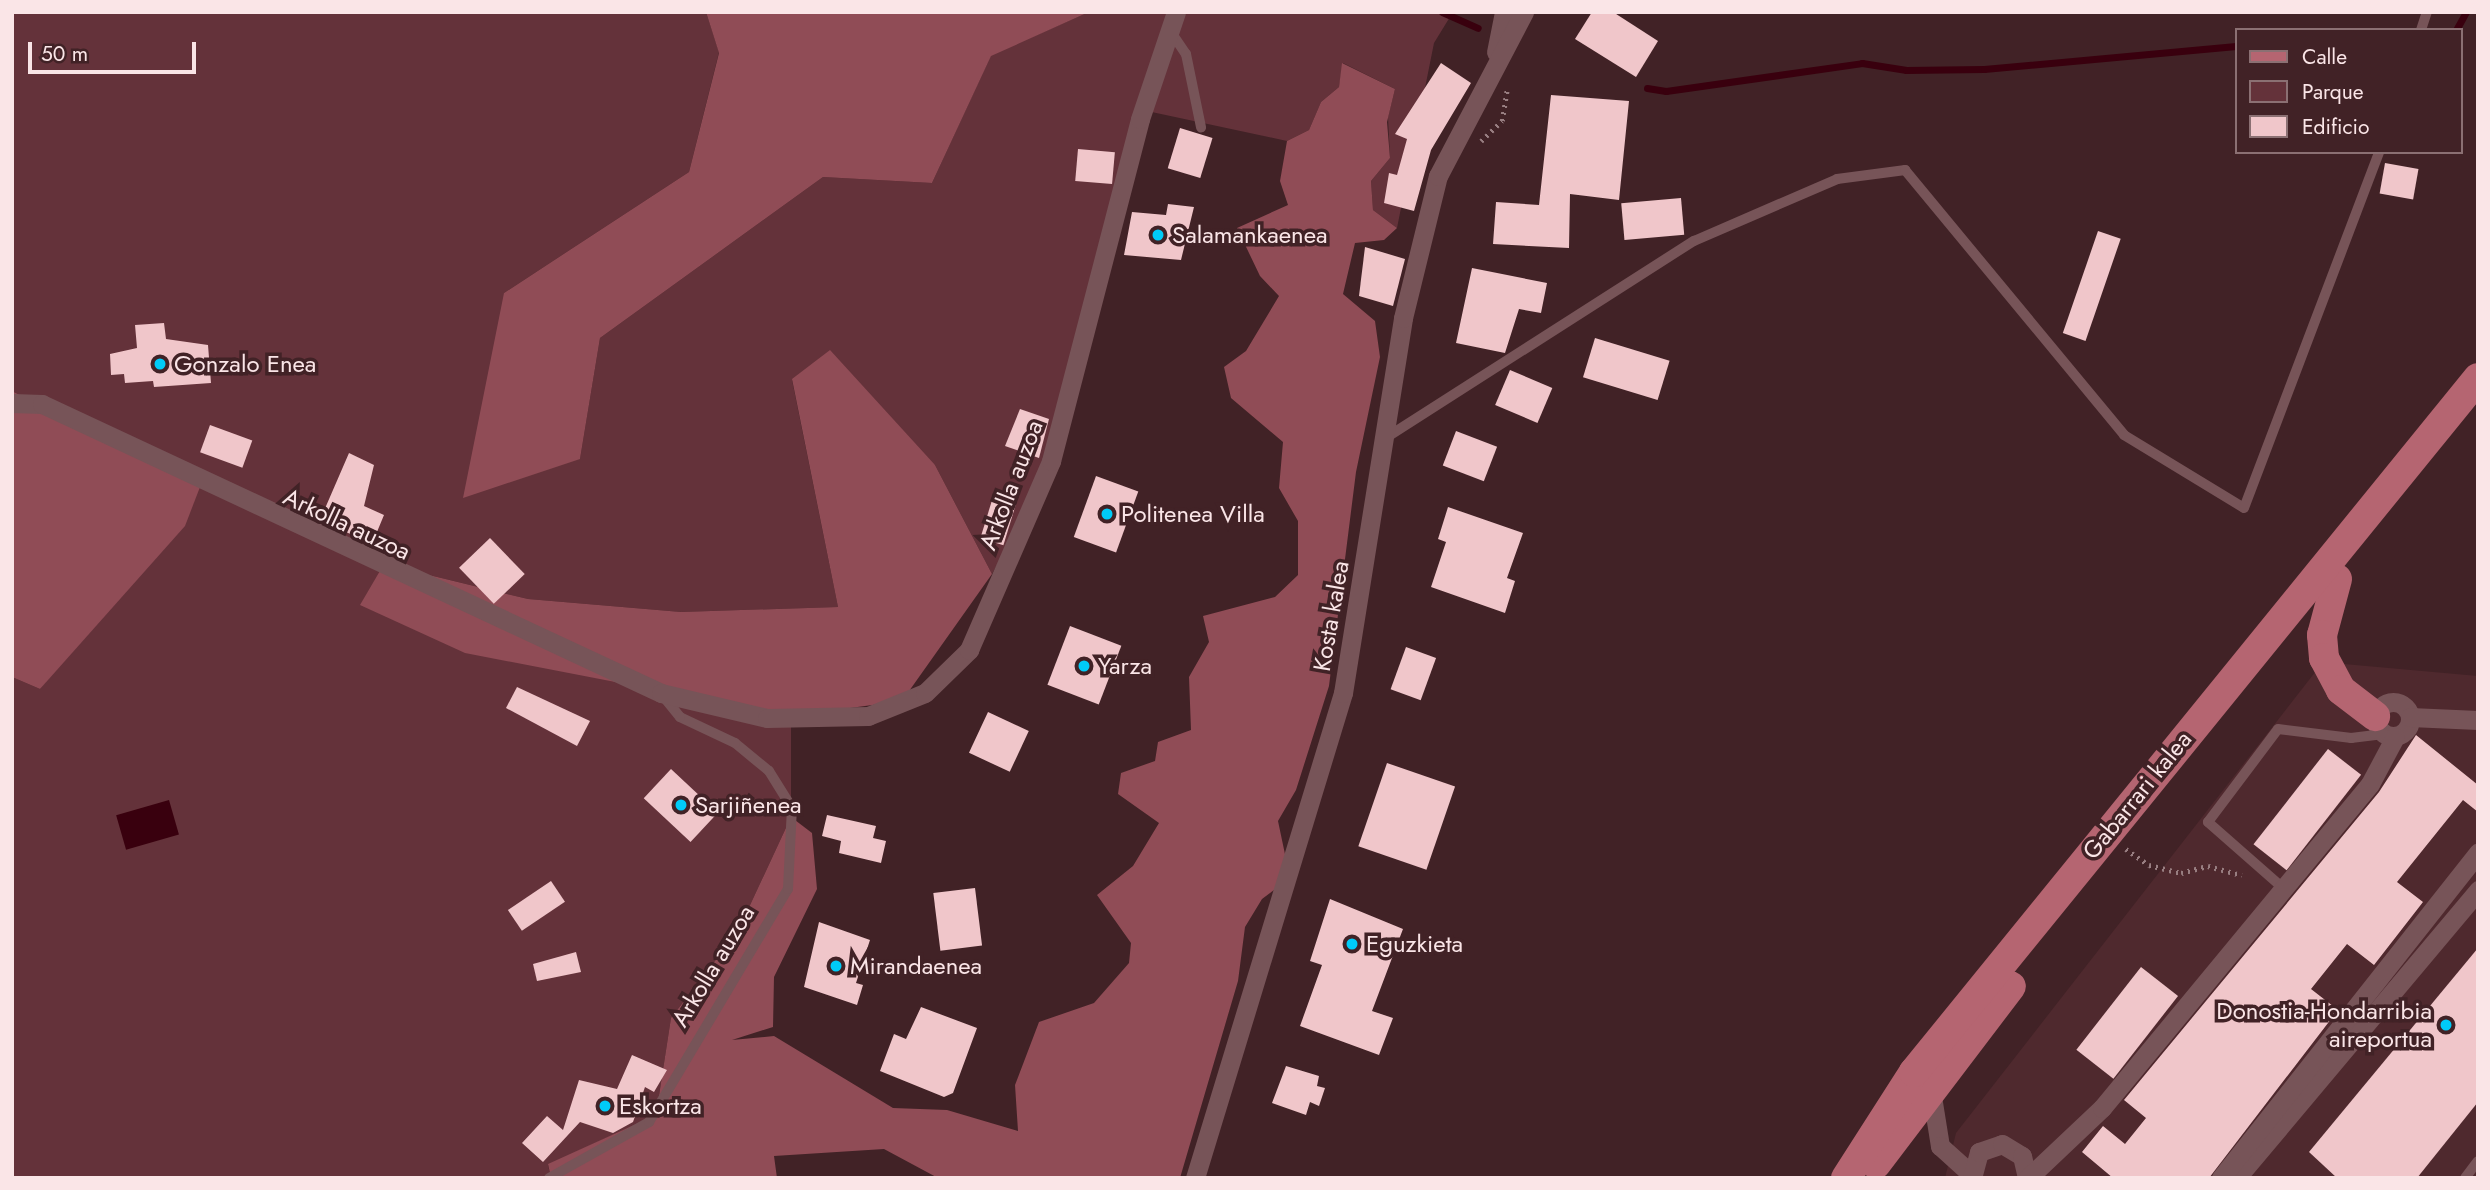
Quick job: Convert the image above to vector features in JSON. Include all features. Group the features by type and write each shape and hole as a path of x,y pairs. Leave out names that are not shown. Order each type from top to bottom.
{"main road":[{"name":"Gabarrari kalea","path":"1846,1178 1914,1072 2478,378"},
{"name":"Gabarrari kalea","path":"1868,1178 1930,1086 2337,579 2443,422"},
{"path":"2337,579 2322,635 2324,658 2342,690 2385,729"},
{"path":"1930,1086 1937,1062 1986,1000 1993,975"}],"street":[{"name":"Arkolla auzoa","path":"12,403 42,404 661,693 767,718 868,716 925,693 969,650 1051,461 1140,119 1176,12"},
{"path":"1496,60 1504,12"},
{"path":"1496,60 1524,12"},
{"name":"Kosta kalea","path":"1195,1178 1343,693 1403,318 1438,176 1496,60"},
{"path":"1930,1086 1940,1146 1971,1176 1979,1152 2002,1144 2022,1156 2028,1178 2102,1108 2370,784 2393,702 2410,717 2478,720"},
{"path":"2385,729 2407,730 2410,717"},
{"path":"2221,1178 2478,852"},
{"path":"2237,1178 2478,890"}],"lane":[{"path":"1171,32 1186,54 1201,127"},
{"path":"1384,440 1694,241 1837,179 1905,170 2124,435 2245,508 2378,154"},
{"name":"Arkolla auzoa","path":"549,1178 649,1122 788,888 792,808 769,771 735,743 680,717 661,693"},
{"path":"2278,894 2208,822 2278,729 2351,738 2385,729"},
{"path":"2465,1178 2478,1161"}],"path":[{"path":"2122,846 2149,865 2181,873 2208,866 2241,874 2278,894"}],"shaded area":[{"path":"706,12 1089,12 991,56 932,183 823,177 600,338 580,459 463,498 504,293 689,172 719,53"},
{"path":"1342,63 1395,89 1387,122 1390,158 1371,181 1373,210 1397,228 1384,240 1355,243 1343,294 1375,321 1380,357 1356,472 1329,686 1296,790 1278,821 1290,878 1262,899 1245,927 1238,981 1180,1178 938,1178 884,1149 774,1156 777,1178 551,1178 548,1164 656,1115 671,1018 738,931 791,817 812,833 817,889 774,977 773,1027 732,1040 774,1036 893,1108 947,1110 1018,1131 1015,1085 1039,1022 1094,1003 1129,963 1131,943 1097,895 1133,866 1159,823 1118,794 1121,773 1155,761 1158,742 1191,730 1189,677 1209,642 1203,616 1275,597 1298,575 1298,521 1279,488 1283,442 1231,398 1224,367 1246,351 1279,296 1260,276 1237,228 1288,205 1280,181 1287,141 1309,130 1321,102 1339,87"},
{"path":"830,350 935,465 992,574 902,701 791,716 465,653 360,605 384,564 528,599 681,612 838,607 792,379"},
{"path":"12,391 200,487 185,526 40,689 12,677"},
{"path":"2344,664 2478,676 2478,1178 1945,1178 1956,1133 2316,671"},
{"path":"169,800 179,835 126,850 116,815"}],"green space":[{"path":"12,12 706,12 719,52 689,172 504,293 580,459 600,338 823,177 932,183 991,55 1089,12 1453,12 1434,43 1397,228 1373,210 1371,181 1390,158 1388,117 1395,89 1343,63 1339,87 1321,102 1309,130 1287,141 1147,111 1052,462 992,574 935,465 792,380 838,607 681,612 528,599 384,564 791,716 791,817 738,931 671,1018 656,1115 548,1165 551,1178 12,1178 12,677 40,689 200,487 12,391"}],"building":[{"path":"1592,12 1613,12 1658,41 1636,77 1575,39"},
{"path":"1441,63 1471,83 1431,150 1414,211 1384,203 1389,173 1397,175 1407,139 1395,134"},
{"path":"1551,95 1629,101 1619,200 1570,194 1569,248 1493,244 1496,202 1539,205"},
{"path":"1180,128 1213,138 1200,178 1168,168"},
{"path":"1078,149 1115,152 1112,184 1075,181"},
{"path":"2385,163 2418,169 2413,199 2380,194"},
{"path":"1681,198 1684,235 1624,240 1621,203"},
{"name":"Salamankaenea","path":"1168,204 1194,207 1181,260 1124,255 1132,212 1166,215"},
{"path":"2098,231 2121,239 2086,341 2063,333"},
{"path":"1365,247 1405,259 1393,306 1359,296"},
{"path":"1472,268 1547,283 1541,313 1519,309 1505,353 1456,343"},
{"name":"Gonzalo Enea","path":"164,323 166,339 208,345 211,383 154,387 153,381 125,383 124,374 111,375 110,354 137,348 135,325"},
{"path":"1595,338 1670,361 1658,400 1583,377"},
{"path":"1510,370 1552,388 1537,423 1495,405"},
{"path":"1020,409 1049,419 1039,458 1005,446"},
{"path":"210,425 252,440 242,468 200,452"},
{"path":"1456,431 1497,447 1484,481 1443,466"},
{"path":"349,453 374,465 364,506 384,515 372,544 320,520"},
{"name":"Politenea Villa","path":"1096,476 1138,491 1116,552 1074,537"},
{"path":"993,497 1016,504 1003,545 980,538"},
{"path":"1448,507 1523,533 1507,578 1515,581 1505,613 1431,587 1446,542 1438,539"},
{"path":"490,538 525,574 494,604 459,568"},
{"name":"Yarza","path":"1070,626 1121,646 1099,705 1047,685"},
{"path":"1406,647 1436,658 1421,700 1391,689"},
{"path":"517,687 590,721 577,746 506,708"},
{"path":"988,712 1029,731 1010,772 969,753"},
{"path":"2416,735 2478,785 2478,812 2463,800 2397,882 2423,902 2374,965 2347,944 2311,989 2338,1010 2209,1178 2113,1178 2082,1152 2103,1126 2125,1144 2146,1118 2124,1100 2379,792"},
{"path":"2328,749 2361,775 2287,870 2254,844"},
{"path":"1387,763 1455,786 1426,870 1358,846"},
{"name":"Sarjiñenea","path":"671,769 718,813 691,842 644,798"},
{"path":"827,815 876,826 873,838 886,841 881,863 839,853 841,841 822,836"},
{"path":"551,881 565,902 522,931 508,910"},
{"path":"975,888 982,946 940,951 933,893"},
{"path":"1330,899 1403,929 1372,1011 1393,1018 1379,1055 1300,1026 1322,965 1310,961"},
{"name":"Mirandaenea","path":"819,922 870,940 856,983 863,985 857,1005 804,987"},
{"name":"Donostia-Hondarribia aireportua","path":"2478,948 2478,1102 2417,1178 2337,1178 2309,1152"},
{"path":"576,952 581,972 537,981 533,964"},
{"path":"2141,967 2178,996 2113,1079 2076,1050"},
{"path":"921,1007 977,1028 953,1093 944,1097 880,1071 894,1034 906,1039"},
{"path":"632,1055 667,1070 654,1092 645,1087 633,1122 613,1133 580,1122 543,1162 522,1143 547,1116 563,1130 579,1080 617,1089"},
{"path":"1286,1066 1319,1076 1317,1086 1325,1088 1319,1106 1310,1102 1306,1115 1272,1103"}],"waterway":[{"path":"1442,12 1478,28"},
{"path":"2457,28 2466,12"},
{"path":"1647,88 1666,91 1862,63 1906,70 1984,69 2234,46"}],"place":[{"name":"Salamankaenea","path":"1158,235"},
{"name":"Gonzalo Enea","path":"160,364"},
{"name":"Politenea Villa","path":"1107,514"},
{"name":"Yarza","path":"1084,666"},
{"name":"Sarjiñenea","path":"681,805"},
{"name":"Eguzkieta","path":"1352,944"},
{"name":"Mirandaenea","path":"836,966"},
{"name":"Donostia-Hondarribia aireportua","path":"2446,1025"},
{"name":"Eskortza","path":"605,1106"}]}
